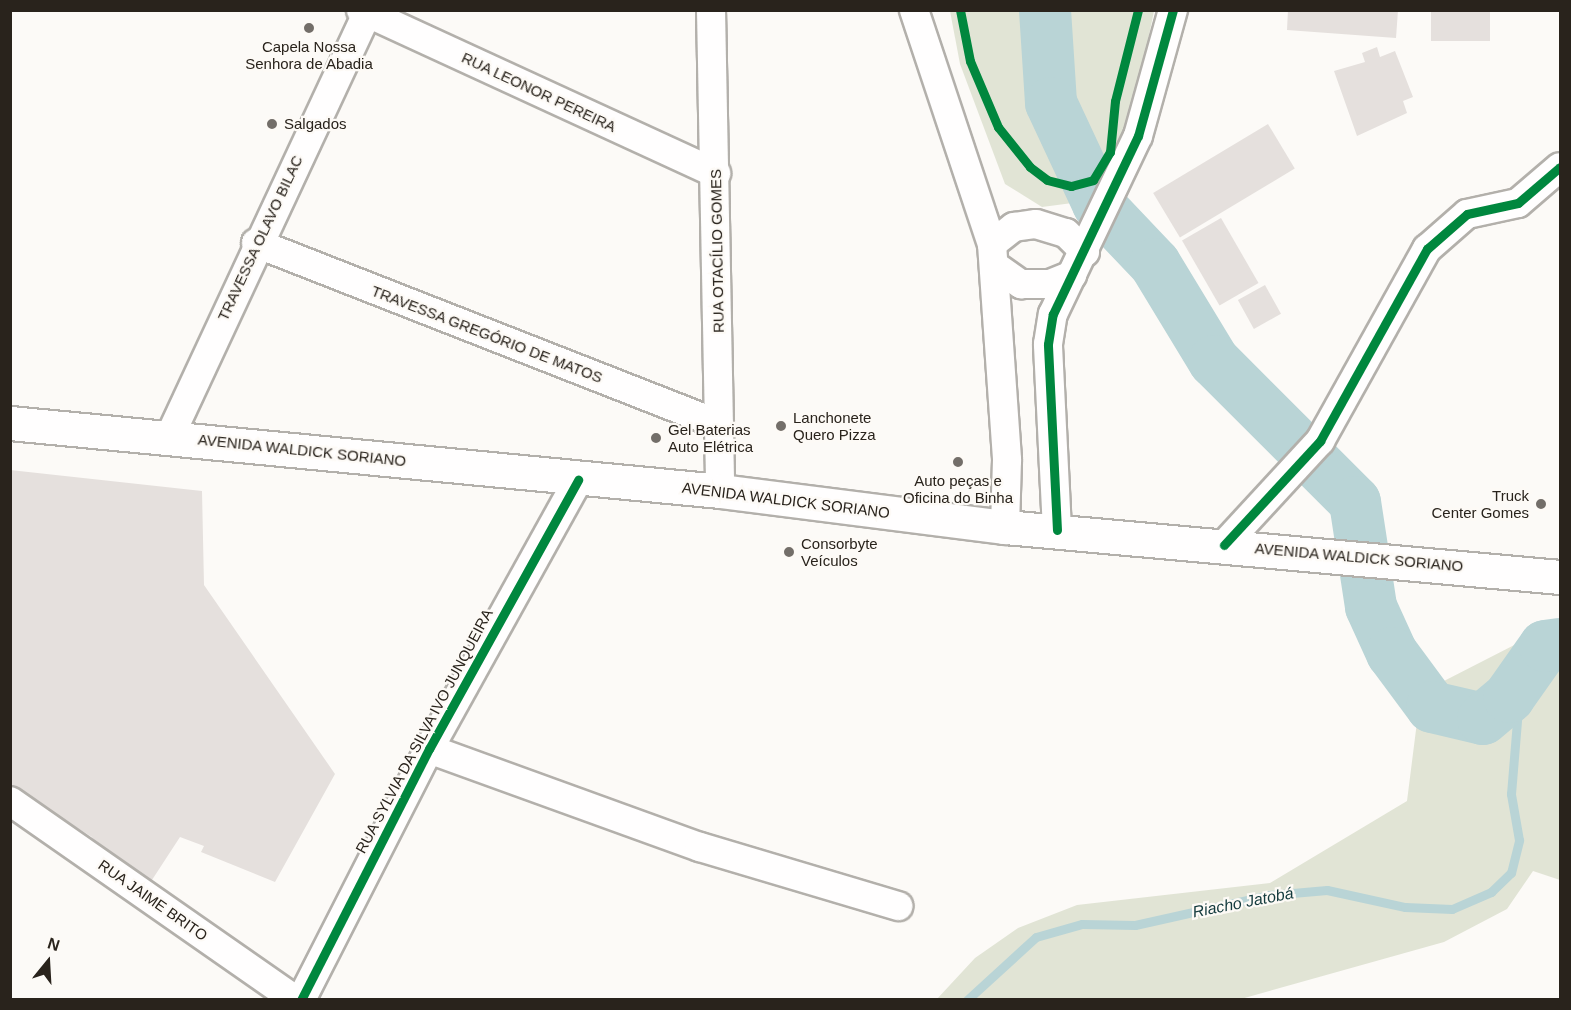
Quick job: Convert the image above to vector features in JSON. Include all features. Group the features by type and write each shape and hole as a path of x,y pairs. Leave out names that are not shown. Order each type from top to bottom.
{"main road":[{"name":"AVENIDA WALDICK SORIANO","path":"10,423 170,436 578,480 720,491 1005,527 1224,545 1560,578"}],"street":[{"name":"RUA OTACÍLIO GOMES","path":"711,10 716,173 720,491"},
{"path":"914,10 993,255 1007,460 1005,527"},
{"path":"1057,530 1048,344 1053,314 1138,136 1173,10"},
{"name":"RUA LEONOR PEREIRA","path":"366,12 716,173"},
{"name":"TRAVESSA OLAVO BILAC","path":"170,436 256,243 366,12"},
{"path":"1224,545 1289,479 1320,441 1427,249 1467,214 1518,203 1560,167"},
{"path":"993,255 1014,227 1036,224 1066,233 1078,263"},
{"name":"TRAVESSA GREGÓRIO DE MATOS","path":"256,243 719,424"},
{"path":"993,255 1021,284 1050,284 1078,263"},
{"name":"RUA SYLVIA DA SILVA IVO JUNQUEIRA","path":"301,999 429,749 578,480"},
{"path":"429,749 700,847 898,906"},
{"name":"RUA JAIME BRITO","path":"10,801 295,999"}],"shaded area":[{"path":"950,11 1154,11 1133,113 1099,190 1080,202 1042,207 1005,184 960,64"},
{"path":"1560,636 1560,880 1533,871 1507,909 1444,942 1241,999 937,999 975,958 1018,928 1077,905 1270,883 1407,801 1417,722 1442,682 1530,637"}],"building":[{"path":"1288,10 1398,10 1396,38 1287,30"},
{"path":"1431,10 1490,10 1490,41 1431,41"},
{"path":"1377,47 1380,57 1395,51 1413,97 1403,101 1407,113 1357,136 1334,71 1365,62 1362,53"},
{"path":"1268,124 1295,169 1180,238 1153,193"},
{"path":"1221,218 1258,283 1220,305 1182,240"},
{"path":"1265,285 1281,314 1254,329 1238,300"},
{"path":"10,470 202,491 204,585 335,774 275,882 201,852 204,846 180,837 150,883 94,844 92,837 10,786"}],"waterway":[{"path":"1045,10 1051,103 1098,204 1155,264 1214,361 1355,502 1371,607 1392,653 1432,707 1483,719 1509,697 1545,646 1560,644"},
{"name":"Riacho Jatobá","path":"967,1000 1036,937 1082,924 1135,925 1269,895 1327,890 1405,907 1452,909 1491,892 1511,873 1519,840 1511,794 1521,673"}],"cycle path":[{"path":"960,10 970,61 998,127 1030,167 1047,180 1071,186 1093,180 1110,152 1115,101 1138,10"},
{"path":"1057,530 1048,344 1053,314 1138,136 1173,10"},
{"path":"1224,545 1320,441 1427,249 1467,214 1518,203 1560,167"},
{"path":"301,1000 429,749 578,480"}],"place":[{"name":"Capela Nossa Senhora de Abadia","path":"309,28"},
{"name":"Salgados","path":"272,124"},
{"name":"Lanchonete Quero Pizza","path":"781,426"},
{"name":"Gel Baterias Auto Elétrica","path":"656,438"},
{"name":"Auto peças e Oficina do Binha","path":"958,462"},
{"name":"Truck Center Gomes","path":"1541,504"},
{"name":"Consorbyte Veículos","path":"789,552"}]}
